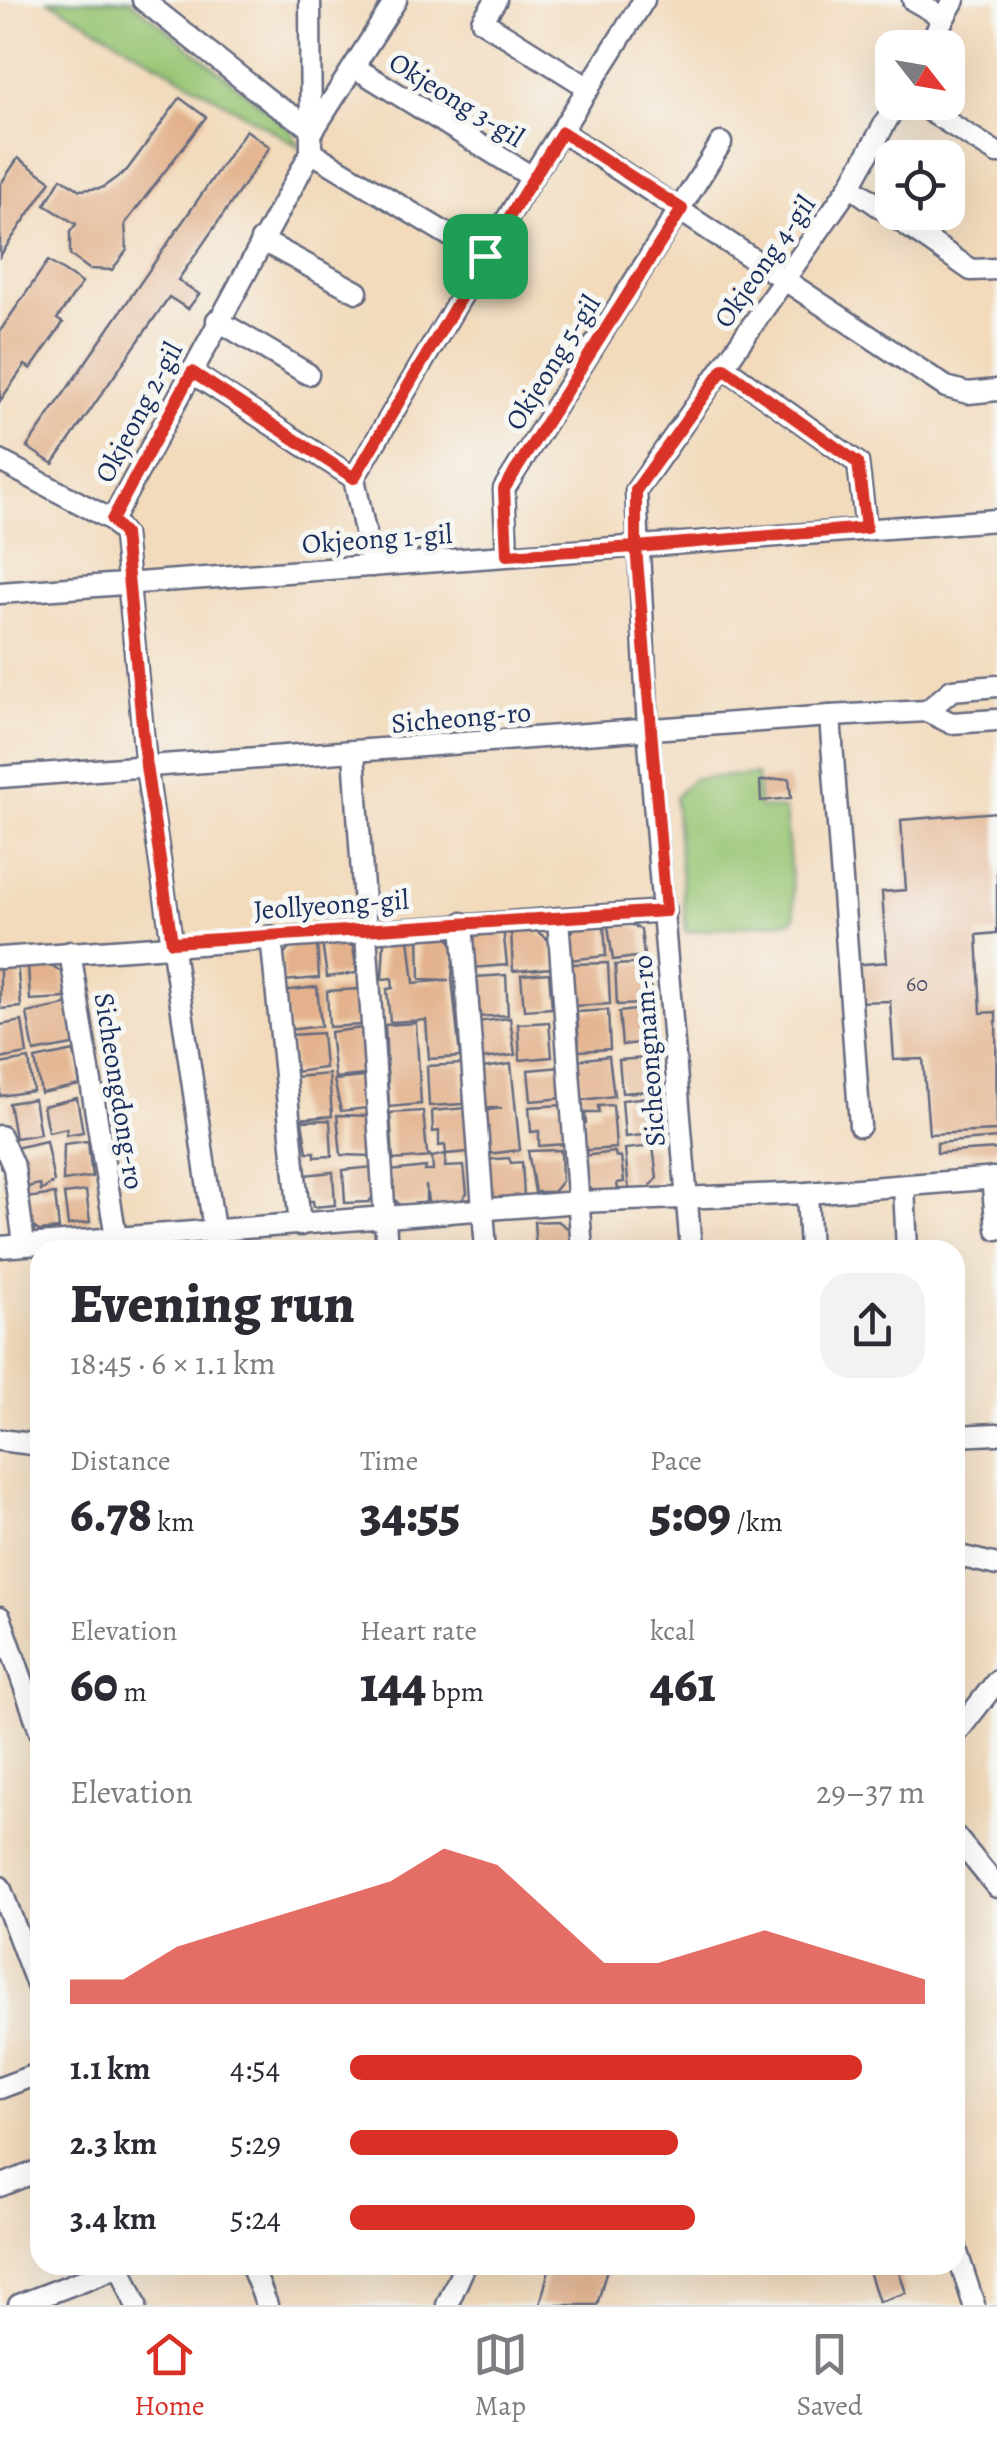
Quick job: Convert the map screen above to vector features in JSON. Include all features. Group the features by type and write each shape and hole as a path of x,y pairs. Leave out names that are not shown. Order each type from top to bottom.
{"street":[{"path":"143,0 275,104 314,129 396,0"},
{"name":"Okjeong 2-gil","path":"172,942 146,766 124,534 112,520 217,320 312,152 310,0"},
{"path":"496,0 482,21 589,88"},
{"name":"Okjeong 3-gil","path":"354,478 532,177 644,0"},
{"path":"913,0 949,9"},
{"name":"Okjeong 3-gil","path":"354,68 532,177"},
{"name":"Okjeong 4-gil","path":"648,730 636,490 850,186 887,120"},
{"path":"944,120 997,153"},
{"path":"562,132 946,386 968,393 997,390"},
{"name":"Okjeong 5-gil","path":"507,555 504,489 721,143"},
{"path":"312,152 485,256"},
{"name":"Okjeong 4-gil","path":"850,186 971,270 997,269"},
{"path":"261,240 357,292"},
{"path":"217,320 308,374"},
{"name":"Okjeong 4-gil","path":"724,368 858,463 866,528"},
{"path":"192,372 354,478 372,566"},
{"path":"1,465 112,520"},
{"name":"Okjeong 1-gil","path":"0,593 997,520"},
{"name":"Sicheong-ro","path":"927,711 952,690 997,686"},
{"name":"Sicheong-ro","path":"0,778 830,716 927,711 951,723 997,720"},
{"path":"830,716 860,1126"},
{"name":"Sicheongnam-ro","path":"648,730 666,911 690,1240"},
{"path":"354,754 386,1240"},
{"name":"Jeollyeong-gil","path":"0,958 172,942 666,911"},
{"path":"558,918 581,1240"},
{"path":"462,922 485,1240"},
{"path":"272,936 300,1226"},
{"path":"172,942 215,1240 300,1226 579,1202 807,1193 995,1178 997,1229"},
{"name":"Sicheongdong-ro","path":"70,952 116,1240"},
{"path":"0,1136 14,1168 24,1244"},
{"path":"904,1187 907,1240"},
{"path":"807,1193 809,1240"},
{"path":"0,1247 30,1244"},
{"path":"965,1436 997,1434"},
{"path":"0,1440 30,1444"},
{"path":"965,1557 997,1565"},
{"path":"0,1618 30,1703"},
{"path":"965,1721 997,1681"},
{"path":"965,1848 997,1888"},
{"path":"0,1887 30,1966"},
{"path":"0,2088 30,2077"},
{"path":"0,2186 30,2174"},
{"path":"22,2304 97,2275"},
{"path":"124,2275 136,2305"},
{"path":"255,2275 267,2305"},
{"path":"446,2305 460,2275"},
{"path":"964,2275 974,2305"}],"green space":[{"path":"49,0 130,0 290,128 300,147"},
{"path":"757,774 759,807 785,810 795,916 791,921 686,932 675,798 692,779"}],"building":[{"path":"180,98 206,117 125,224 127,250 112,270 89,269 70,255 70,232 76,224 45,205 61,178 80,190 102,188 127,170"},
{"path":"246,130 270,147 178,280 199,294 188,309 169,297 53,464 27,447"},
{"path":"18,158 51,181 0,256 0,185"},
{"path":"48,261 82,283 57,319 63,323 31,369 25,365 0,401 0,331"},
{"path":"789,778 791,798 761,801 760,781"},
{"path":"997,812 997,933 977,935 981,1013 996,1012 997,1131 929,1134 923,1059 894,1060 890,1001 855,1002 852,965 887,962 882,892 906,890 901,820"},
{"path":"628,923 641,930 644,956 613,960 608,926"},
{"path":"604,924 606,956 568,960 566,939 576,926"},
{"path":"503,928 507,965 472,968 469,931"},
{"path":"532,928 550,941 552,968 513,971 511,929"},
{"path":"419,933 443,933 454,944 452,979 460,1057 429,1059 426,1020 390,1022 387,989 393,988 392,978 382,979 384,942 409,938 414,983 449,980 420,979"},
{"path":"343,940 353,947 357,973 327,977 322,942"},
{"path":"317,943 319,978 283,981 282,957 293,944"},
{"path":"17,962 21,1007 0,1009 0,964"},
{"path":"608,963 610,1004 573,1006 572,964"},
{"path":"649,963 651,1004 617,1005 615,965"},
{"path":"50,964 64,974 65,998 30,1000 28,965"},
{"path":"549,973 552,1008 524,1010 521,975"},
{"path":"506,975 508,1015 477,1017 475,977"},
{"path":"317,987 321,1026 288,1030 283,991"},
{"path":"360,989 362,1025 329,1027 327,991"},
{"path":"70,1004 78,1044 34,1052 27,1013"},
{"path":"643,1009 647,1042 622,1045 619,1012"},
{"path":"608,1010 610,1049 579,1051 577,1012"},
{"path":"510,1018 515,1055 481,1059 476,1022"},
{"path":"22,1021 27,1054 0,1059 0,1025"},
{"path":"549,1022 552,1057 520,1060 518,1024"},
{"path":"416,1023 421,1104 389,1107 385,1025"},
{"path":"363,1028 365,1075 335,1078 330,1032"},
{"path":"322,1033 325,1068 294,1072 290,1035"},
{"path":"74,1051 80,1085 41,1093 35,1059"},
{"path":"609,1056 614,1096 582,1100 577,1060"},
{"path":"647,1058 649,1091 622,1093 619,1060"},
{"path":"29,1059 33,1091 0,1096 0,1064"},
{"path":"462,1064 464,1104 429,1106 427,1066"},
{"path":"511,1064 520,1150 487,1154 482,1111 502,1108 487,1108 482,1068"},
{"path":"561,1067 564,1098 531,1101 528,1070"},
{"path":"329,1074 332,1116 298,1119 295,1077"},
{"path":"365,1077 368,1108 341,1111 334,1080"},
{"path":"657,1096 661,1133 625,1137 622,1100"},
{"path":"77,1098 83,1132 66,1135 67,1128 48,1132 43,1106"},
{"path":"34,1099 40,1134 15,1138 9,1103"},
{"path":"563,1105 565,1144 539,1146 539,1131 531,1132 529,1107"},
{"path":"613,1105 616,1148 578,1151 576,1125 586,1124 585,1113 599,1113 598,1106"},
{"path":"466,1108 469,1152 446,1154 445,1145 439,1146 439,1131 433,1132 432,1111"},
{"path":"423,1111 427,1153 432,1157 393,1160 390,1113"},
{"path":"337,1115 374,1116 373,1156 341,1155"},
{"path":"330,1120 332,1156 315,1157 315,1152 307,1152 302,1121"},
{"path":"997,1138 997,1149 937,1153 937,1143"},
{"path":"46,1141 54,1182 41,1191 40,1184 23,1188 15,1148"},
{"path":"88,1141 92,1177 63,1181 64,1144"},
{"path":"653,1146 657,1178 648,1189 629,1191 625,1149"},
{"path":"561,1150 562,1181 553,1192 535,1192 528,1151"},
{"path":"615,1152 616,1157 621,1157 624,1182 617,1183 618,1190 596,1193 585,1184 582,1156"},
{"path":"446,1154 445,1167 464,1166 467,1193 457,1207 429,1210 426,1185 426,1205 401,1206 391,1196 389,1171 426,1167 425,1171 433,1171 432,1157"},
{"path":"509,1158 511,1163 522,1162 524,1196 487,1198 484,1160"},
{"path":"373,1167 377,1191 369,1202 345,1203 343,1170"},
{"path":"333,1172 335,1205 314,1207 313,1201 306,1201 304,1175"},
{"path":"86,1191 90,1222 68,1225 64,1194"},
{"path":"55,1194 59,1229 39,1231 29,1224 26,1198"},
{"path":"558,1221 570,1230 570,1240 535,1240 534,1222"},
{"path":"548,2275 605,2275 597,2305 540,2305"},
{"path":"870,2275 900,2275 906,2293 879,2302"}],"route":[{"path":"485,256 354,478 192,372 112,520 124,534 146,766 172,942 666,911 648,730 636,547 866,528 858,463 724,368 636,490 636,547 507,555 504,489 682,209 562,132 485,256"}]}
